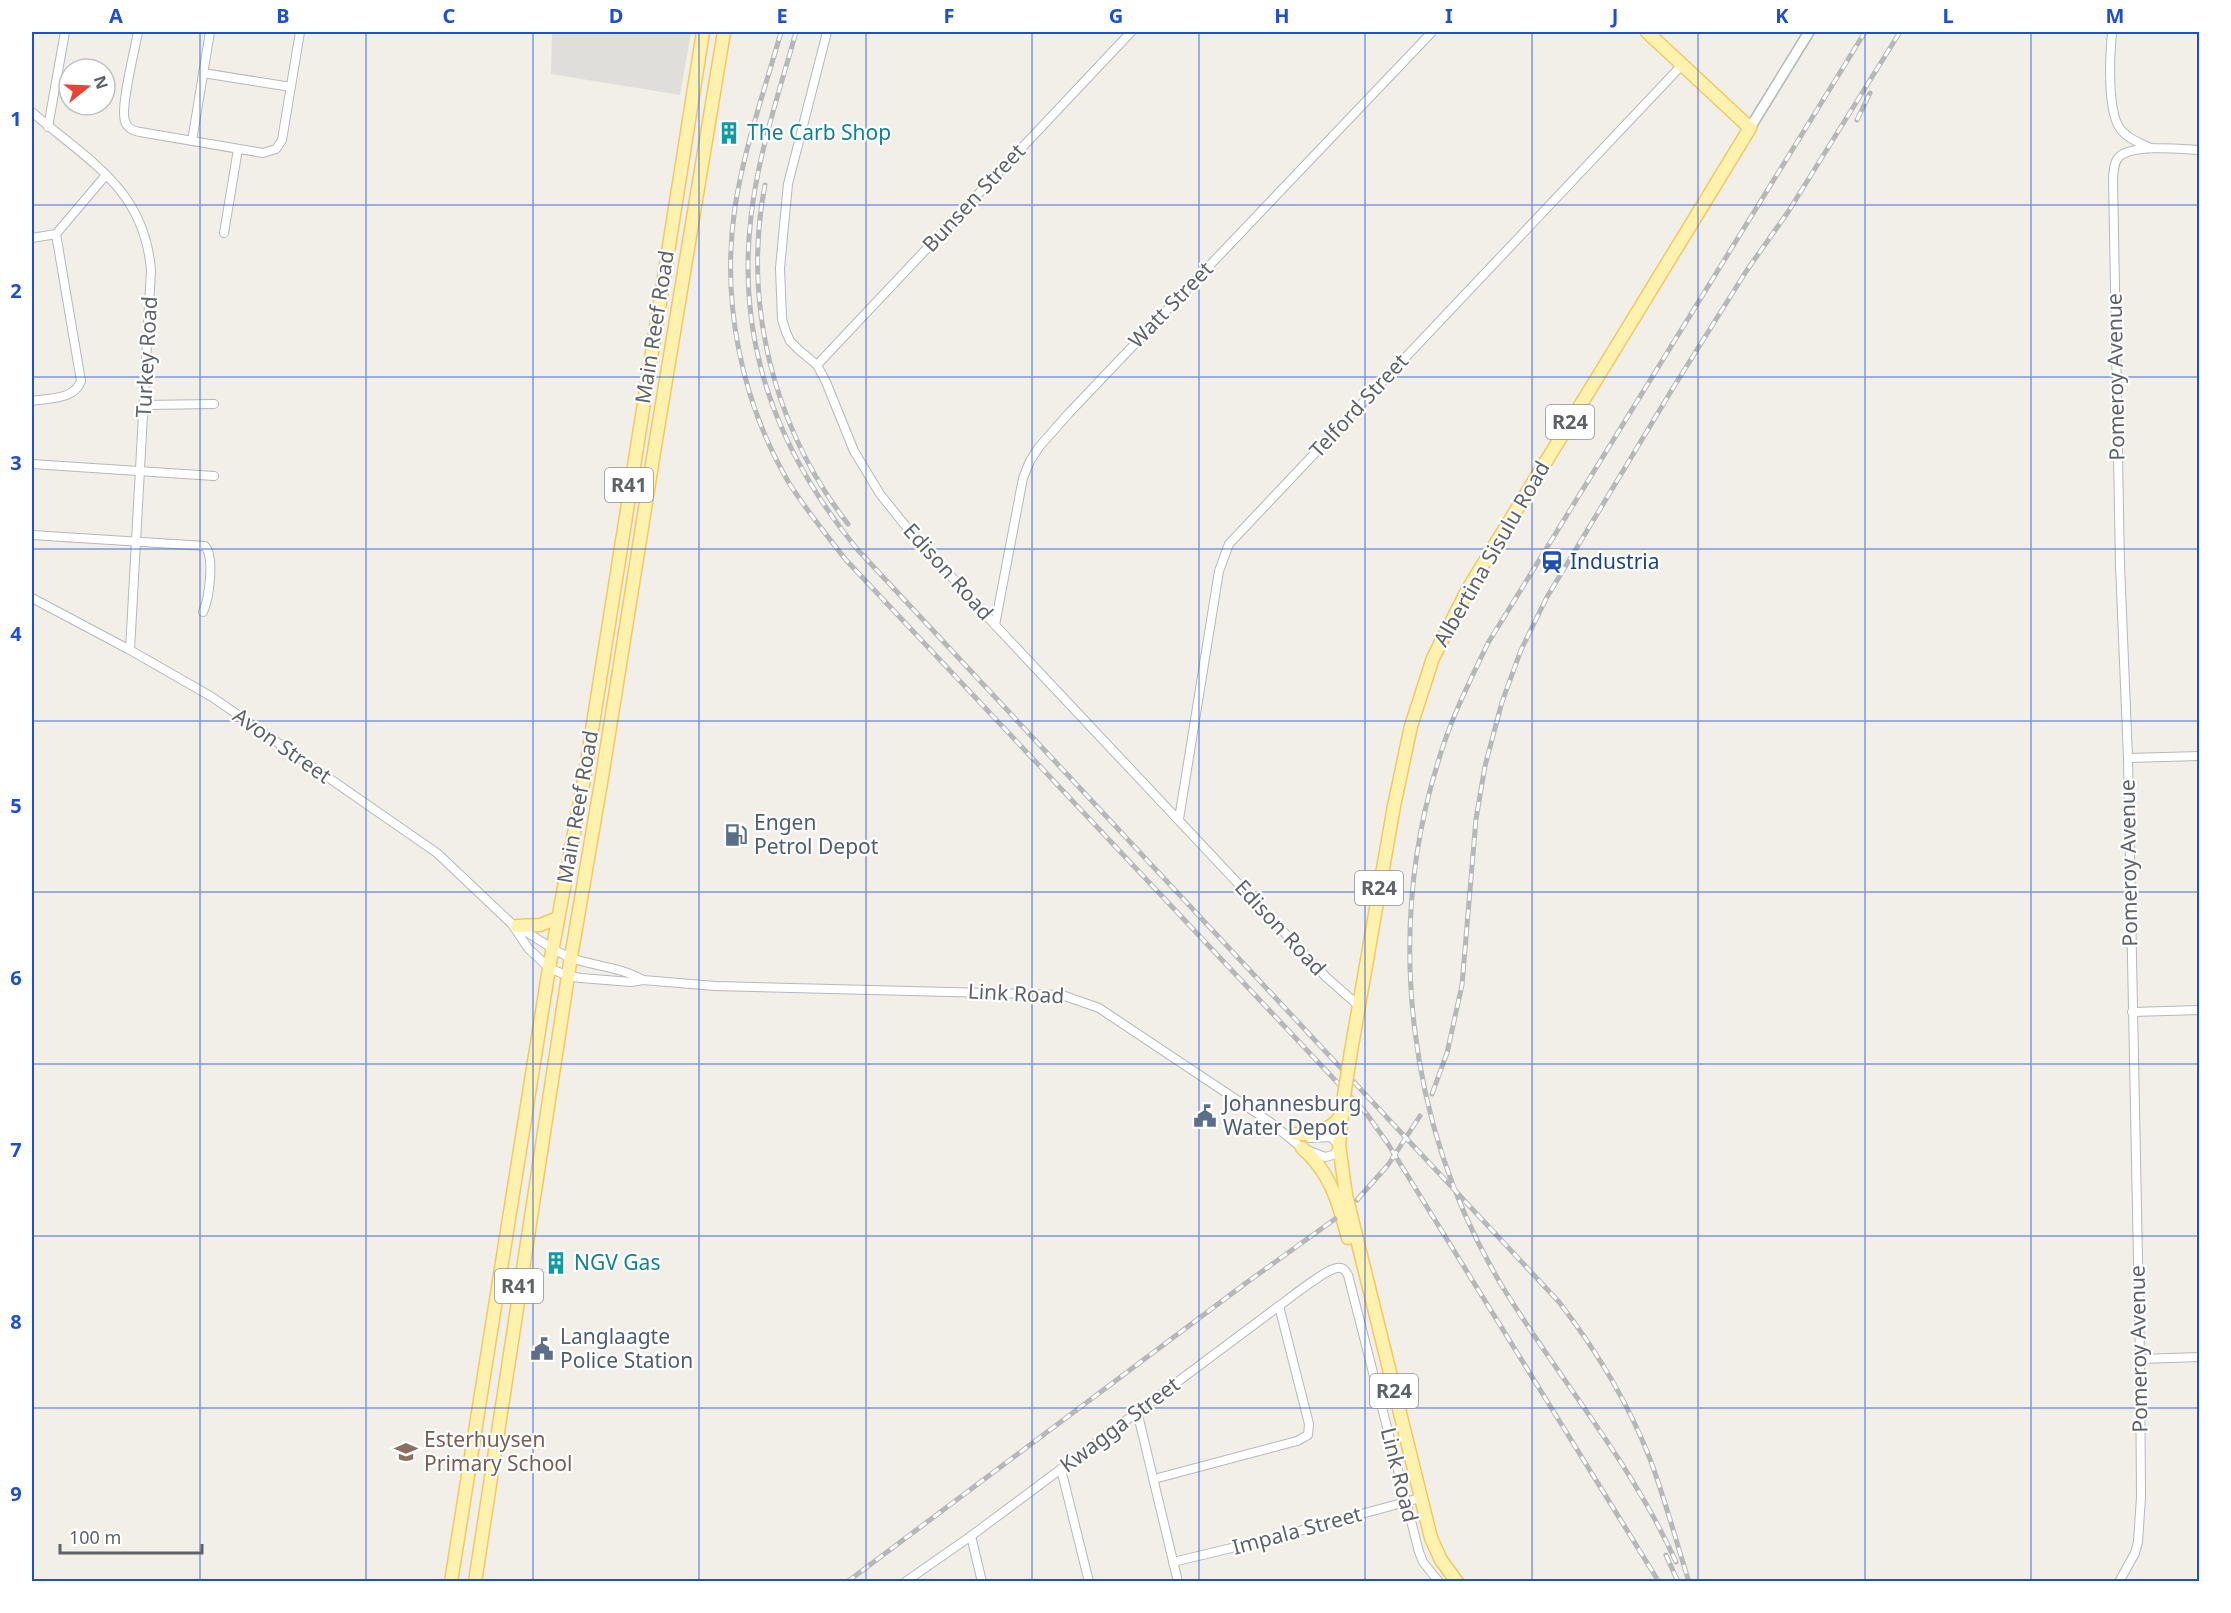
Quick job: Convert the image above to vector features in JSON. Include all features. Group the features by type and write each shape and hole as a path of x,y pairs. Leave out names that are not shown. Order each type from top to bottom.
{"main road":[{"name":"Main Reef Road","path":"451,1581 549,968 585,774 703,32"},
{"name":"Main Reef Road","path":"475,1581 571,957 724,32"},
{"path":"1647,32 1750,128"},
{"path":"695,75 716,79"},
{"name":"Albertina Sisulu Road","path":"1457,1581 1433,1545 1420,1498 1346,1194 1339,1147 1351,1051 1406,747 1418,699 1443,634 1468,589 1750,128"},
{"path":"624,521 642,525"},
{"path":"515,925 540,925 558,918"},
{"path":"1295,1134 1312,1133 1333,1125 1342,1114"},
{"path":"1302,1148 1320,1165 1330,1182 1350,1243 1372,1297"},
{"path":"480,1390 502,1395"},
{"path":"472,1442 495,1445"}],"street":[{"path":"48,127 64,32"},
{"path":"138,32 124,107 124,121 128,126 136,131 263,153 276,149 282,140 300,32"},
{"path":"192,141 210,32"},
{"name":"Edison Road","path":"827,32 788,184 780,268 782,319 790,341 817,365 854,451 880,494 904,524 995,625 1326,977 1359,1006"},
{"name":"Bunsen Street","path":"817,365 1131,32"},
{"name":"Watt Street","path":"995,625 1019,494 1030,461 1039,447 1432,32"},
{"path":"1750,128 1809,32"},
{"path":"2112,32 2111,86 2115,122 2122,132 2154,149 2199,150"},
{"name":"Telford Street","path":"1179,819 1219,571 1229,544 1682,65"},
{"path":"203,73 291,87"},
{"name":"Turkey Road","path":"32,112 106,175 131,204 141,224 149,253 151,270 145,405 130,650"},
{"path":"224,233 238,148"},
{"name":"Pomeroy Avenue","path":"2119,1581 2135,1553 2139,1537 2140,1359 2128,758 2120,576 2112,177 2115,163 2123,154 2133,150 2154,149"},
{"path":"32,238 56,234 106,175"},
{"path":"32,401 75,392 81,381 56,234"},
{"path":"145,405 214,404"},
{"path":"32,464 214,476"},
{"path":"32,535 201,544 208,549 210,566 208,593 203,612"},
{"name":"Avon Street","path":"32,598 212,697 437,853 515,925 553,949 571,957"},
{"path":"2128,758 2199,756"},
{"name":"Avon Street","path":"515,925 528,948 549,968"},
{"name":"Link Road","path":"571,957 633,974 643,980"},
{"name":"Link Road","path":"549,968 568,976 715,986 1062,995 1099,1008 1270,1122 1302,1148 1325,1157 1334,1155 1339,1147"},
{"path":"2132,1012 2199,1010"},
{"path":"1270,1122 1295,1134 1313,1138 1331,1137 1339,1147"},
{"name":"Link Road","path":"1333,1268 1343,1269 1348,1275 1423,1562 1438,1581"},
{"name":"Kwagga Street","path":"905,1581 971,1536 1333,1268"},
{"path":"1154,1479 1297,1441 1308,1435 1309,1424 1279,1306"},
{"path":"2140,1359 2199,1357"},
{"path":"1137,1411 1178,1581"},
{"path":"1061,1469 1089,1581"},
{"name":"Impala Street","path":"1173,1562 1274,1538 1420,1498"},
{"path":"971,1536 982,1581"}],"shaded area":[{"path":"552,32 691,32 680,95 551,74"}],"railway":[{"path":"781,32 749,141 739,185 731,242 731,278 733,314 747,384 758,418 789,483 846,560 1366,1113 1388,1144 1659,1582"},
{"path":"796,32 770,124 754,193 748,264 750,309 757,352 769,394 785,435 805,474 829,512 857,549 1559,1302 1586,1339 1632,1417 1666,1505 1689,1582"},
{"path":"1676,1562 1658,1525 1616,1455 1502,1286 1470,1225 1445,1162 1426,1096 1415,1029 1410,961 1412,893 1422,825 1439,759 1455,714 1488,643 1865,32"},
{"path":"1432,1094 1447,1053 1462,985 1476,819 1485,766 1502,702 1521,650 1547,597 1673,388 1747,270 1788,212 1900,32"},
{"path":"1857,120 1870,93"},
{"path":"765,185 759,230 758,275 762,320 770,364 783,406 801,448 822,487 848,524"},
{"path":"1357,1200 1388,1165 1420,1116"},
{"path":"847,1582 1335,1219"},
{"path":"1666,1555 1678,1582"}],"place":[{"name":"The Carb Shop","path":"729,133"},
{"name":"Industria","path":"1552,562"},
{"name":"Engen Petrol Depot","path":"736,835"},
{"name":"Johannesburg Water Depot","path":"1205,1116"},
{"name":"NGV Gas","path":"556,1263"},
{"name":"Langlaagte Police Station","path":"542,1349"},
{"name":"Esterhuysen Primary School","path":"406,1452"}]}
